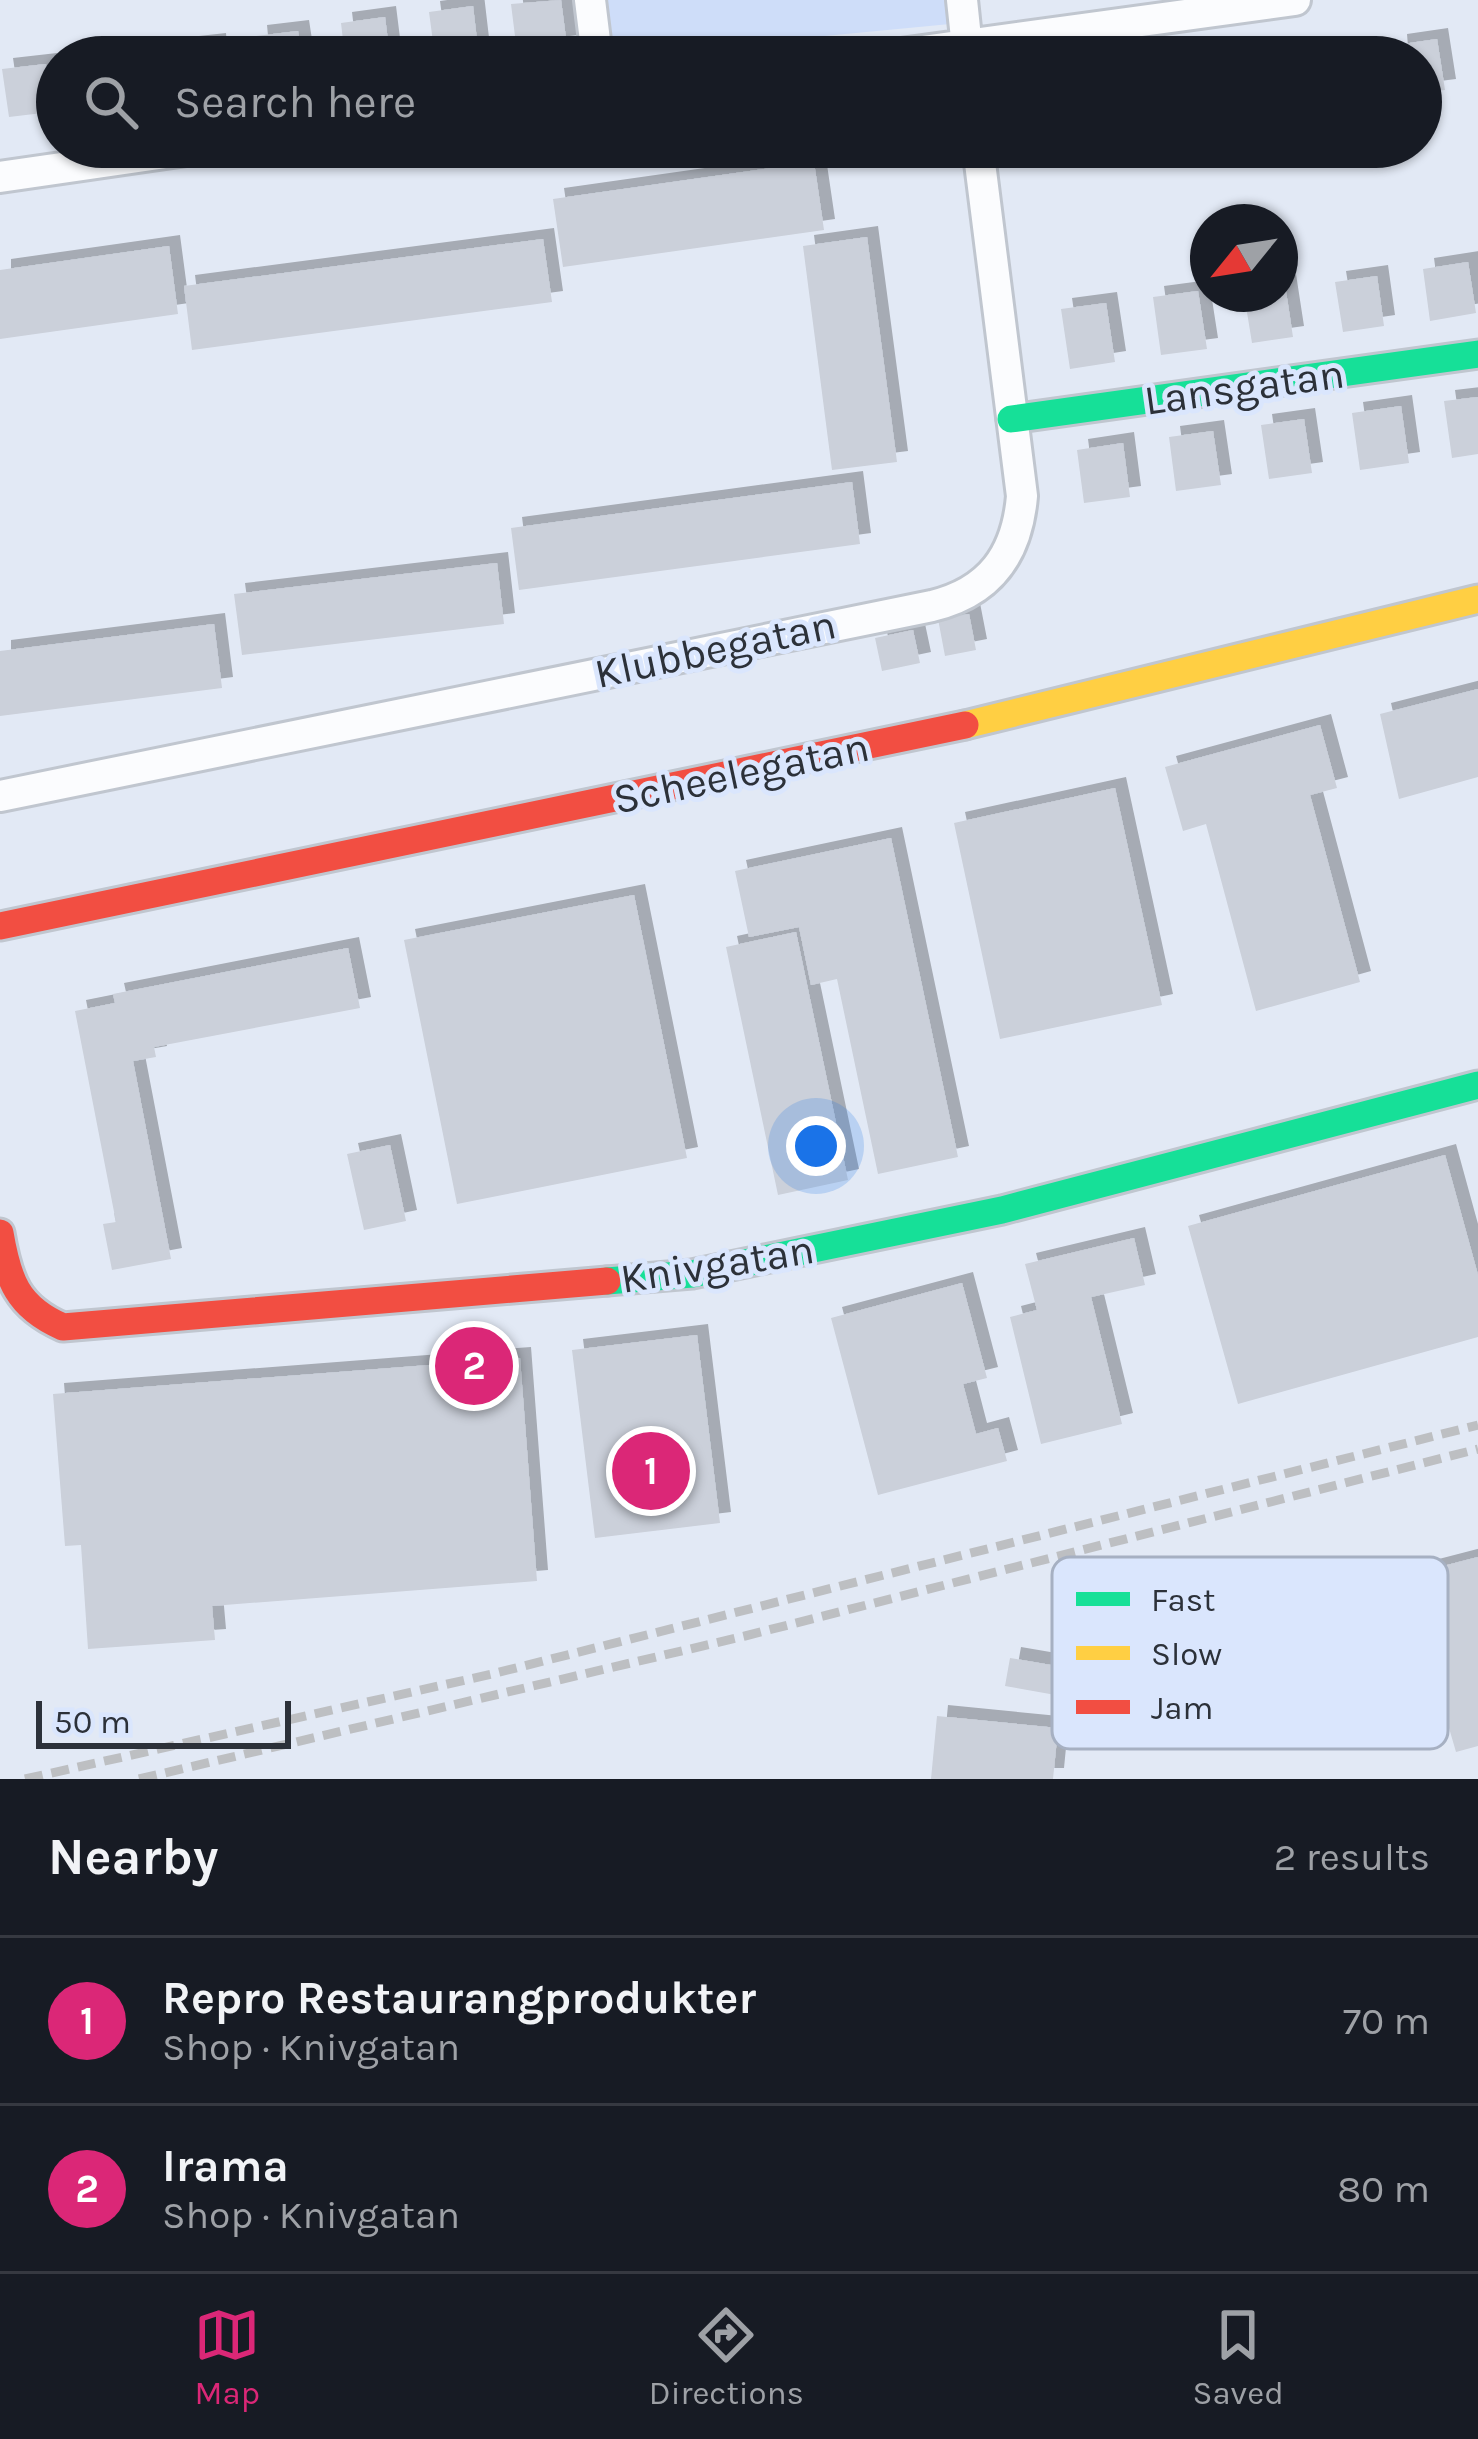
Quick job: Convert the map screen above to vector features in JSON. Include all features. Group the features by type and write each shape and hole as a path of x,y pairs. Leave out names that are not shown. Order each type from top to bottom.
{"street":[{"path":"590,0 594,36"},
{"path":"962,0 965,36"},
{"path":"1054,36 1222,5 1294,0"},
{"path":"0,177 62,168"},
{"name":"Klubbegatan","path":"0,796 960,599 1000,569 1020,522 981,168"},
{"name":"Lansgatan","path":"1011,419 1478,354"},
{"name":"Scheelegatan","path":"0,926 1020,714 1478,599"},
{"name":"Knivgatan","path":"0,1233 10,1290 31,1315 63,1327 692,1274 1001,1210 1478,1085"}],"shaded area":[{"path":"600,0 948,0 950,24 825,36 604,36"}],"building":[{"path":"561,0 566,36 515,36 511,4"},
{"path":"473,6 477,36 432,36 429,12"},
{"path":"385,17 387,36 343,36 341,23"},
{"path":"298,31 299,36 256,36"},
{"path":"36,65 36,114 9,117 2,69"},
{"path":"772,168 815,168 824,230 563,267 553,199"},
{"path":"867,237 897,462 832,470 803,246"},
{"path":"543,239 552,302 192,350 184,286"},
{"path":"169,246 178,314 0,339 0,270"},
{"path":"1468,262 1476,313 1430,321 1423,269"},
{"path":"1377,276 1384,326 1343,332 1335,282"},
{"path":"1190,292 1190,312 1201,312 1207,349 1161,355 1153,297"},
{"path":"1106,303 1115,362 1070,369 1061,309"},
{"path":"1247,312 1289,312 1293,337 1252,343"},
{"path":"1478,397 1478,454 1452,458 1444,401"},
{"path":"1401,406 1409,463 1360,470 1352,413"},
{"path":"1304,419 1312,473 1269,479 1261,425"},
{"path":"1213,431 1221,485 1176,491 1169,437"},
{"path":"1123,443 1130,497 1084,503 1077,450"},
{"path":"852,482 860,544 519,590 511,528"},
{"path":"497,563 504,624 242,655 234,594"},
{"path":"969,614 976,650 945,656 938,619"},
{"path":"214,624 222,688 0,716 0,651"},
{"path":"913,630 920,663 882,671 875,638"},
{"path":"1478,689 1478,777 1399,799 1380,714"},
{"path":"1320,725 1337,788 1310,795 1360,982 1256,1011 1206,824 1183,831 1165,767"},
{"path":"1115,788 1162,1005 1000,1039 954,823"},
{"path":"891,838 958,1157 878,1174 837,979 811,985 799,927 749,937 735,871"},
{"path":"634,895 687,1158 457,1204 404,940"},
{"path":"796,932 848,1180 778,1195 726,947"},
{"path":"348,948 360,1008 154,1047 156,1057 133,1061 171,1259 112,1270 103,1224 116,1222 75,1011 115,1003 113,994"},
{"path":"390,1145 406,1221 364,1230 347,1154"},
{"path":"1445,1155 1478,1275 1478,1337 1238,1404 1188,1226"},
{"path":"1134,1238 1145,1285 1091,1297 1122,1424 1041,1444 1010,1317 1037,1310 1025,1264"},
{"path":"962,1283 987,1378 963,1384 976,1434 998,1428 1007,1461 878,1495 831,1318"},
{"path":"697,1335 720,1523 595,1538 572,1350"},
{"path":"520,1358 537,1581 212,1606 215,1640 88,1649 81,1545 65,1546 53,1394"},
{"path":"1478,1557 1478,1746 1456,1752 1448,1724 1448,1565"},
{"path":"1010,1658 1052,1665 1052,1694 1005,1686"},
{"path":"937,1716 1052,1727 1053,1779 931,1779"}],"railway":[{"path":"25,1779 492,1674 1478,1425"},
{"path":"1055,1557 1478,1449"},
{"path":"139,1779 745,1636 1052,1558"}],"traffic: fast":[{"path":"1011,419 1478,354"},
{"path":"607,1281 692,1274 1002,1210 1478,1085"}],"traffic: slow":[{"path":"965,725 1478,599"}],"traffic: jam":[{"path":"0,926 965,725"},
{"path":"0,1233 17,1290 35,1310 63,1327 607,1281"}],"place":[{"name":"Irama","path":"474,1366"},
{"name":"Repro Restaurangprodukter","path":"651,1471"}]}
